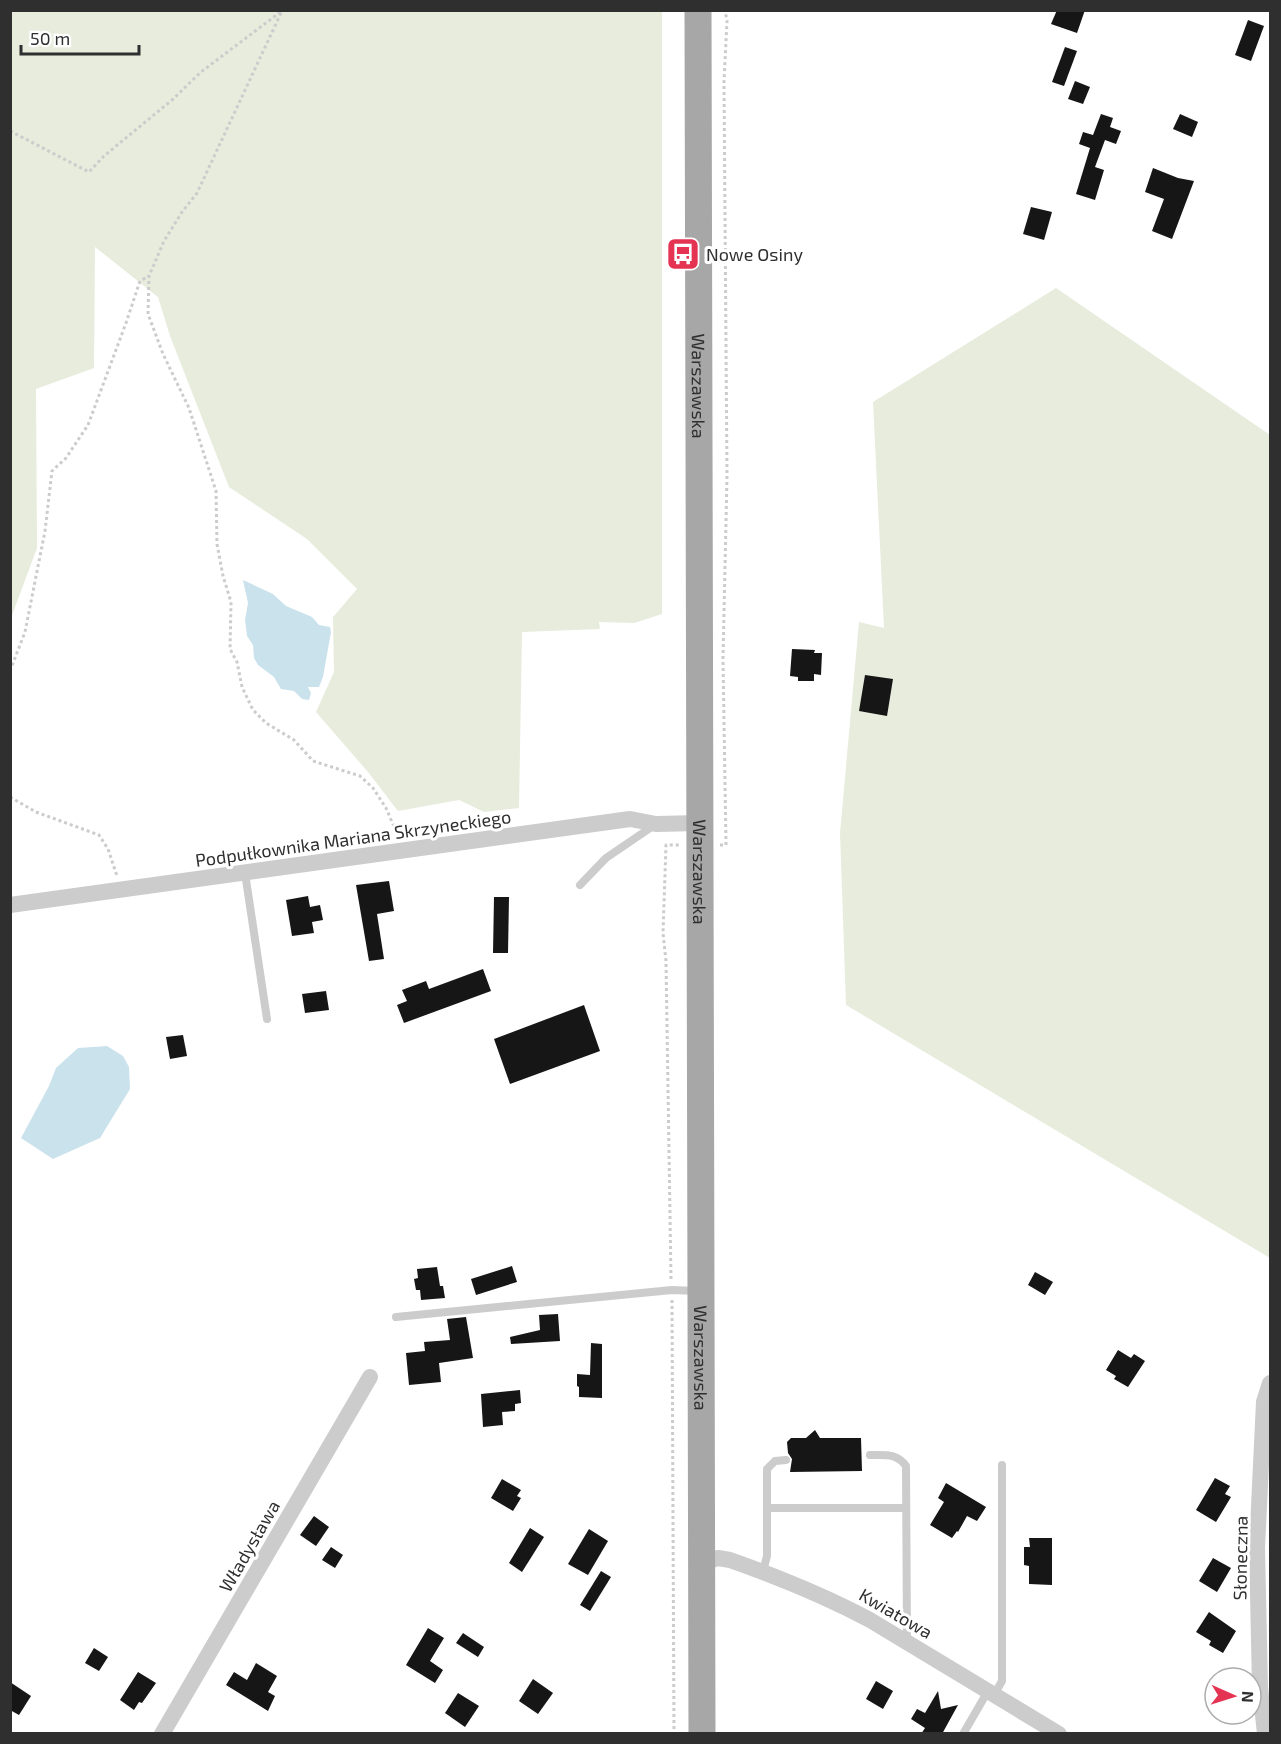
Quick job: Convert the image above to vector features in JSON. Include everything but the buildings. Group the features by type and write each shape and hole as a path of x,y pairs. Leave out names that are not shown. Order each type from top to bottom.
{"main road":[{"name":"Warszawska","path":"698,10 693,834 701,1291 702,1734"}],"street":[{"name":"Podpułkownika Mariana Skrzyneckiego","path":"10,905 630,819 693,834"},
{"name":"Władysława","path":"162,1734 370,1377"},
{"name":"Słoneczna","path":"1265,1734 1260,1687 1265,1634 1257,1548 1264,1402 1270,1383"},
{"name":"Kwiatowa","path":"702,1563 718,1558 730,1560 763,1571 845,1606 1059,1734"}],"lane":[{"path":"580,885 606,858 656,824"},
{"path":"245,873 267,1019"},
{"path":"396,1317 672,1290 701,1291"},
{"path":"870,1455 893,1455 901,1458 906,1466 907,1642"},
{"path":"763,1571 768,1556 767,1468 775,1461 786,1460"},
{"path":"963,1734 1002,1681 1002,1465"},
{"path":"768,1508 906,1508"}],"path":[{"path":"725,10 727,21 724,82 727,476 723,659 726,845"},
{"path":"10,130 89,172 104,156 172,100 201,72 282,12"},
{"path":"282,12 197,193 182,212 165,241 149,276 148,314 163,354 189,408 216,491 217,544 231,602 230,649 237,662 242,687 253,710 266,723 294,740 314,761 360,776 373,788 386,808 403,850"},
{"path":"10,671 25,632 45,531 52,471 66,458 88,425 140,281 149,276"},
{"path":"10,797 36,812 99,835 108,849 122,891"},
{"path":"666,845 693,834"}],"shaded area":[{"path":"11,10 662,11 662,614 634,623 599,622 600,629 522,632 519,808 484,812 459,800 398,811 316,712 334,672 333,617 357,589 307,539 229,487 170,336 158,297 95,247 94,368 36,389 37,548 11,618"},
{"path":"1056,288 1270,435 1270,1258 846,1005 840,833 859,622 884,628 873,402"}],"water":[{"path":"243,580 273,594 286,606 312,617 319,625 330,627 323,677 319,687 308,687 311,693 309,700 302,699 294,691 281,689 274,677 258,665 254,658 253,645 247,636 245,620 248,603"},
{"path":"107,1046 123,1056 129,1067 130,1089 100,1138 53,1159 21,1138 56,1068 78,1048"}],"place":[{"name":"Nowe Osiny","path":"683,254"}]}
